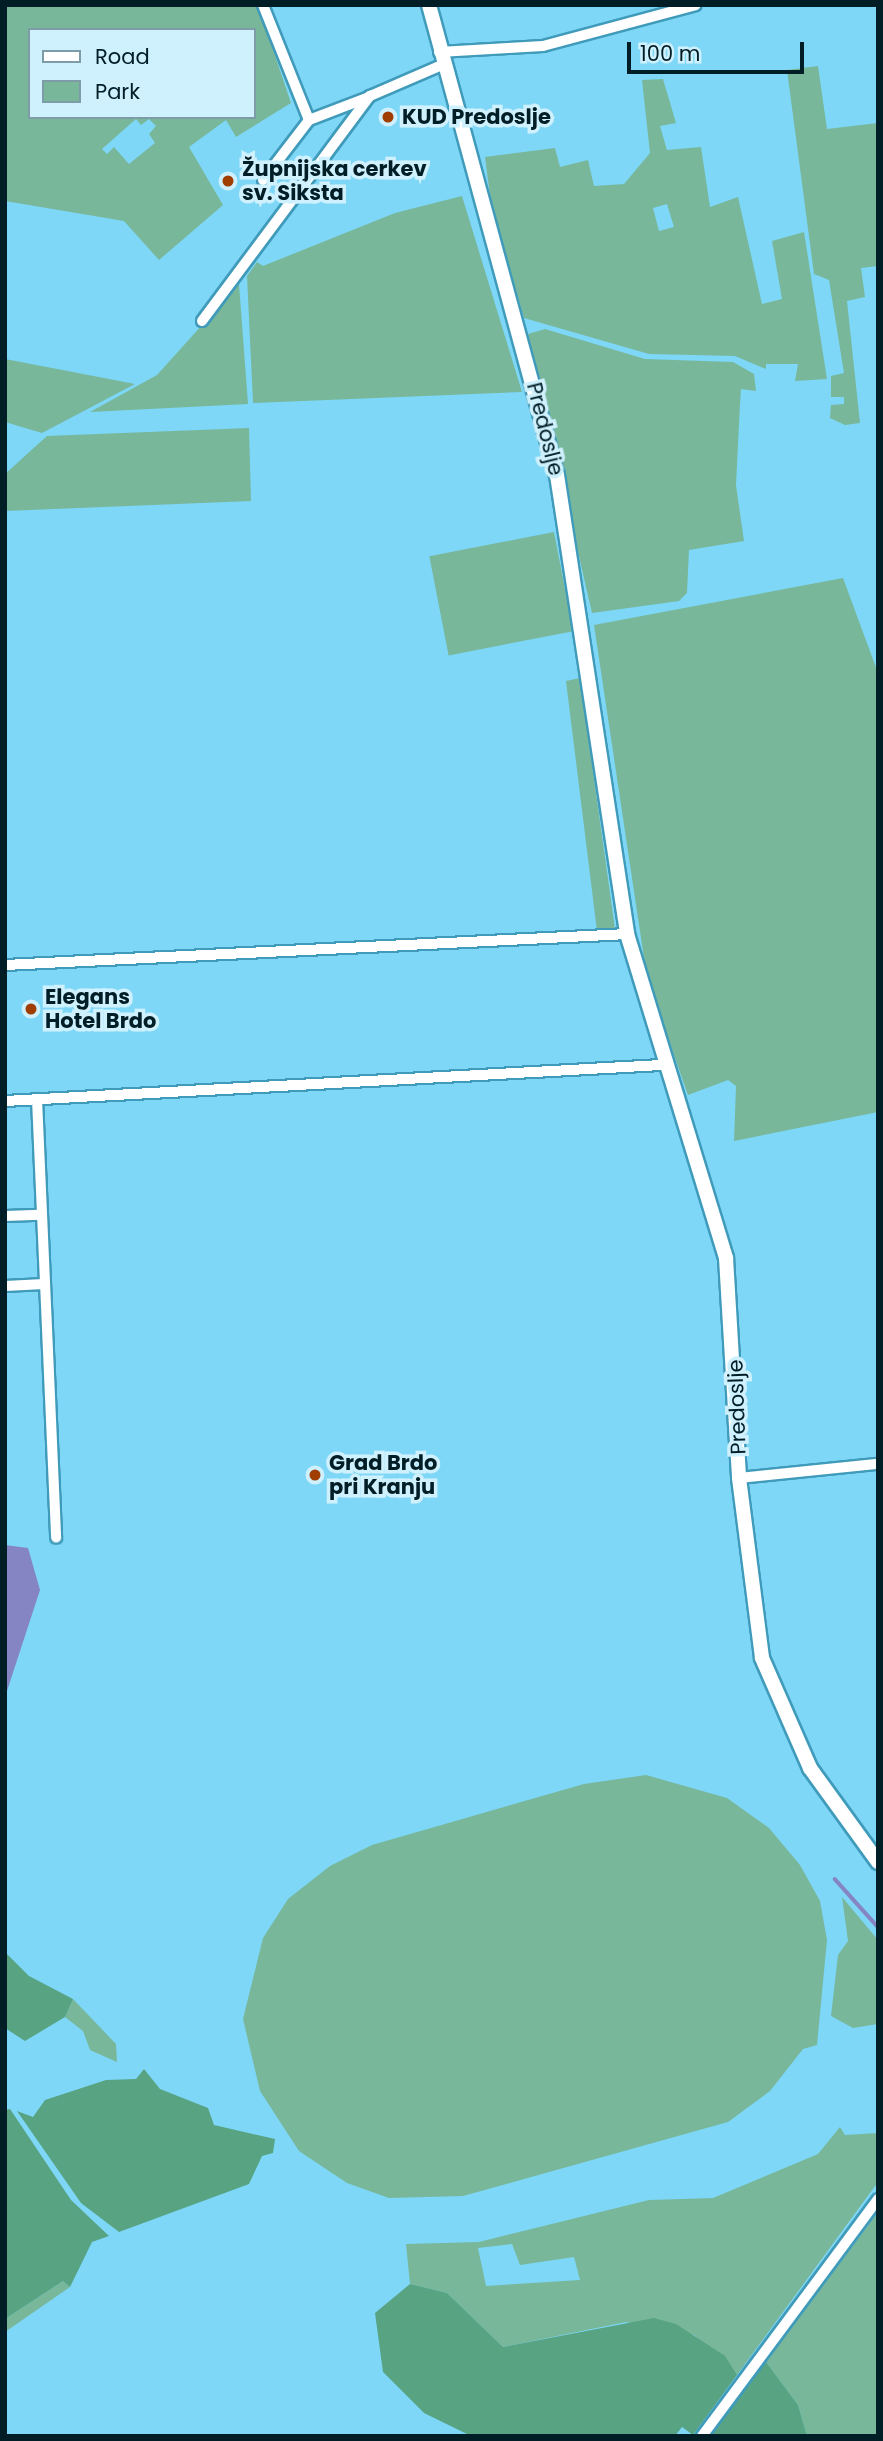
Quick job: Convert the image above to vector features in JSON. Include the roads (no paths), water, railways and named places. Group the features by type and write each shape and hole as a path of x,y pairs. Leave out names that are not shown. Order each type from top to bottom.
{"street":[{"path":"263,5 309,120"},
{"name":"Predoslje","path":"429,5 440,58 557,475 627,934 662,1065 726,1258 739,1478 751,1587 773,1691 810,1768 878,1861"},
{"path":"262,180 309,120 370,96 440,58 543,46 696,5"},
{"path":"202,321 370,96"},
{"path":"5,965 627,934"},
{"path":"5,1101 662,1065"},
{"path":"37,1099 56,1538"},
{"path":"5,1216 40,1215"},
{"path":"5,1286 44,1284"},
{"path":"739,1478 878,1464"},
{"path":"702,2436 878,2199"}],"water":[{"path":"5,1545 28,1548 40,1590 5,1697"}],"waterway":[{"path":"835,1879 878,1927"}],"place":[{"name":"KUD Predoslje","path":"388,117"},
{"name":"Župnijska cerkev sv. Siksta","path":"228,181"},
{"name":"Elegans Hotel Brdo","path":"31,1009"},
{"name":"Grad Brdo pri Kranju","path":"315,1475"}]}
